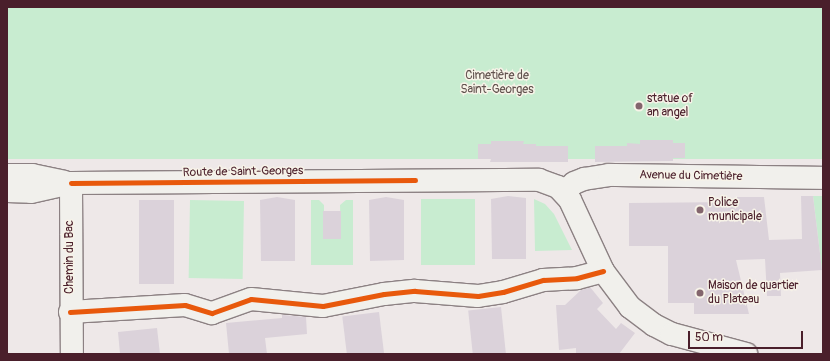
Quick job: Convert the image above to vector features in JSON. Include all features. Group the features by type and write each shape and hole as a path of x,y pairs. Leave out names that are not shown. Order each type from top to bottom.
{"street":[{"name":"Route de Saint-Georges","path":"7,175 32,175 71,183 530,179 549,182 564,192 577,214 603,271 630,307 654,325 683,338 720,351 746,354"},
{"name":"Avenue du Cimetière","path":"564,192 574,183 584,179 610,175 823,178"},
{"name":"Route de Saint-Georges","path":"7,192 31,192 71,183"},
{"name":"Chemin du Bac","path":"71,183 70,312 72,354"},
{"path":"70,312 185,305 212,313 250,299 264,298 323,306 384,294 416,292 478,296 504,292 543,280 577,278 603,271"}],"green space":[{"name":"Cimetière de Saint-Georges","path":"7,7 823,7 823,159 7,159"},
{"path":"813,196 823,196 823,281 822,270"},
{"path":"421,199 475,199 475,265 421,265"},
{"path":"534,199 545,204 554,214 572,250 535,251"},
{"path":"190,200 244,201 243,279 189,278"},
{"path":"311,200 319,200 324,205 324,239 341,239 340,205 346,200 353,200 353,265 311,265"}],"building":[{"path":"640,140 673,140 673,143 685,143 685,158 673,158 673,161 595,162 595,146 627,146 627,143 640,144"},
{"path":"491,141 524,141 523,144 536,144 536,146 568,146 568,162 490,162 491,159 478,159 478,144 491,144"},
{"path":"508,196 526,198 526,259 492,259 491,199"},
{"path":"801,196 813,196 822,270 780,273 781,296 767,296 765,259 736,260 749,314 694,314 694,303 668,303 668,246 629,246 629,203 735,202 737,197 764,197 769,240 802,239"},
{"path":"277,197 295,200 295,261 261,261 260,200"},
{"path":"386,197 404,200 404,260 370,261 369,200"},
{"path":"139,200 174,200 174,284 139,284"},
{"path":"323,211 341,211 341,239 323,239"},
{"path":"590,287 603,303 597,309 616,329 621,323 635,333 619,354 576,354 576,348 559,350 556,305 565,305 581,290"},
{"path":"501,307 506,354 473,354 468,310"},
{"path":"379,312 384,354 347,354 342,317"},
{"path":"282,315 306,317 307,334 265,338 267,354 229,354 226,323 282,318"},
{"path":"157,328 160,354 120,354 118,332"}],"cycle path":[{"path":"71,183 415,180"},
{"path":"70,312 185,305 212,313 251,299 323,306 384,294 415,291 478,296 503,292 543,280 577,278 603,271"}],"place":[{"name":"statue of an angel","path":"639,106"},
{"name":"Police municipale","path":"700,210"},
{"name":"Maison de quartier du Plateau","path":"700,293"}]}
